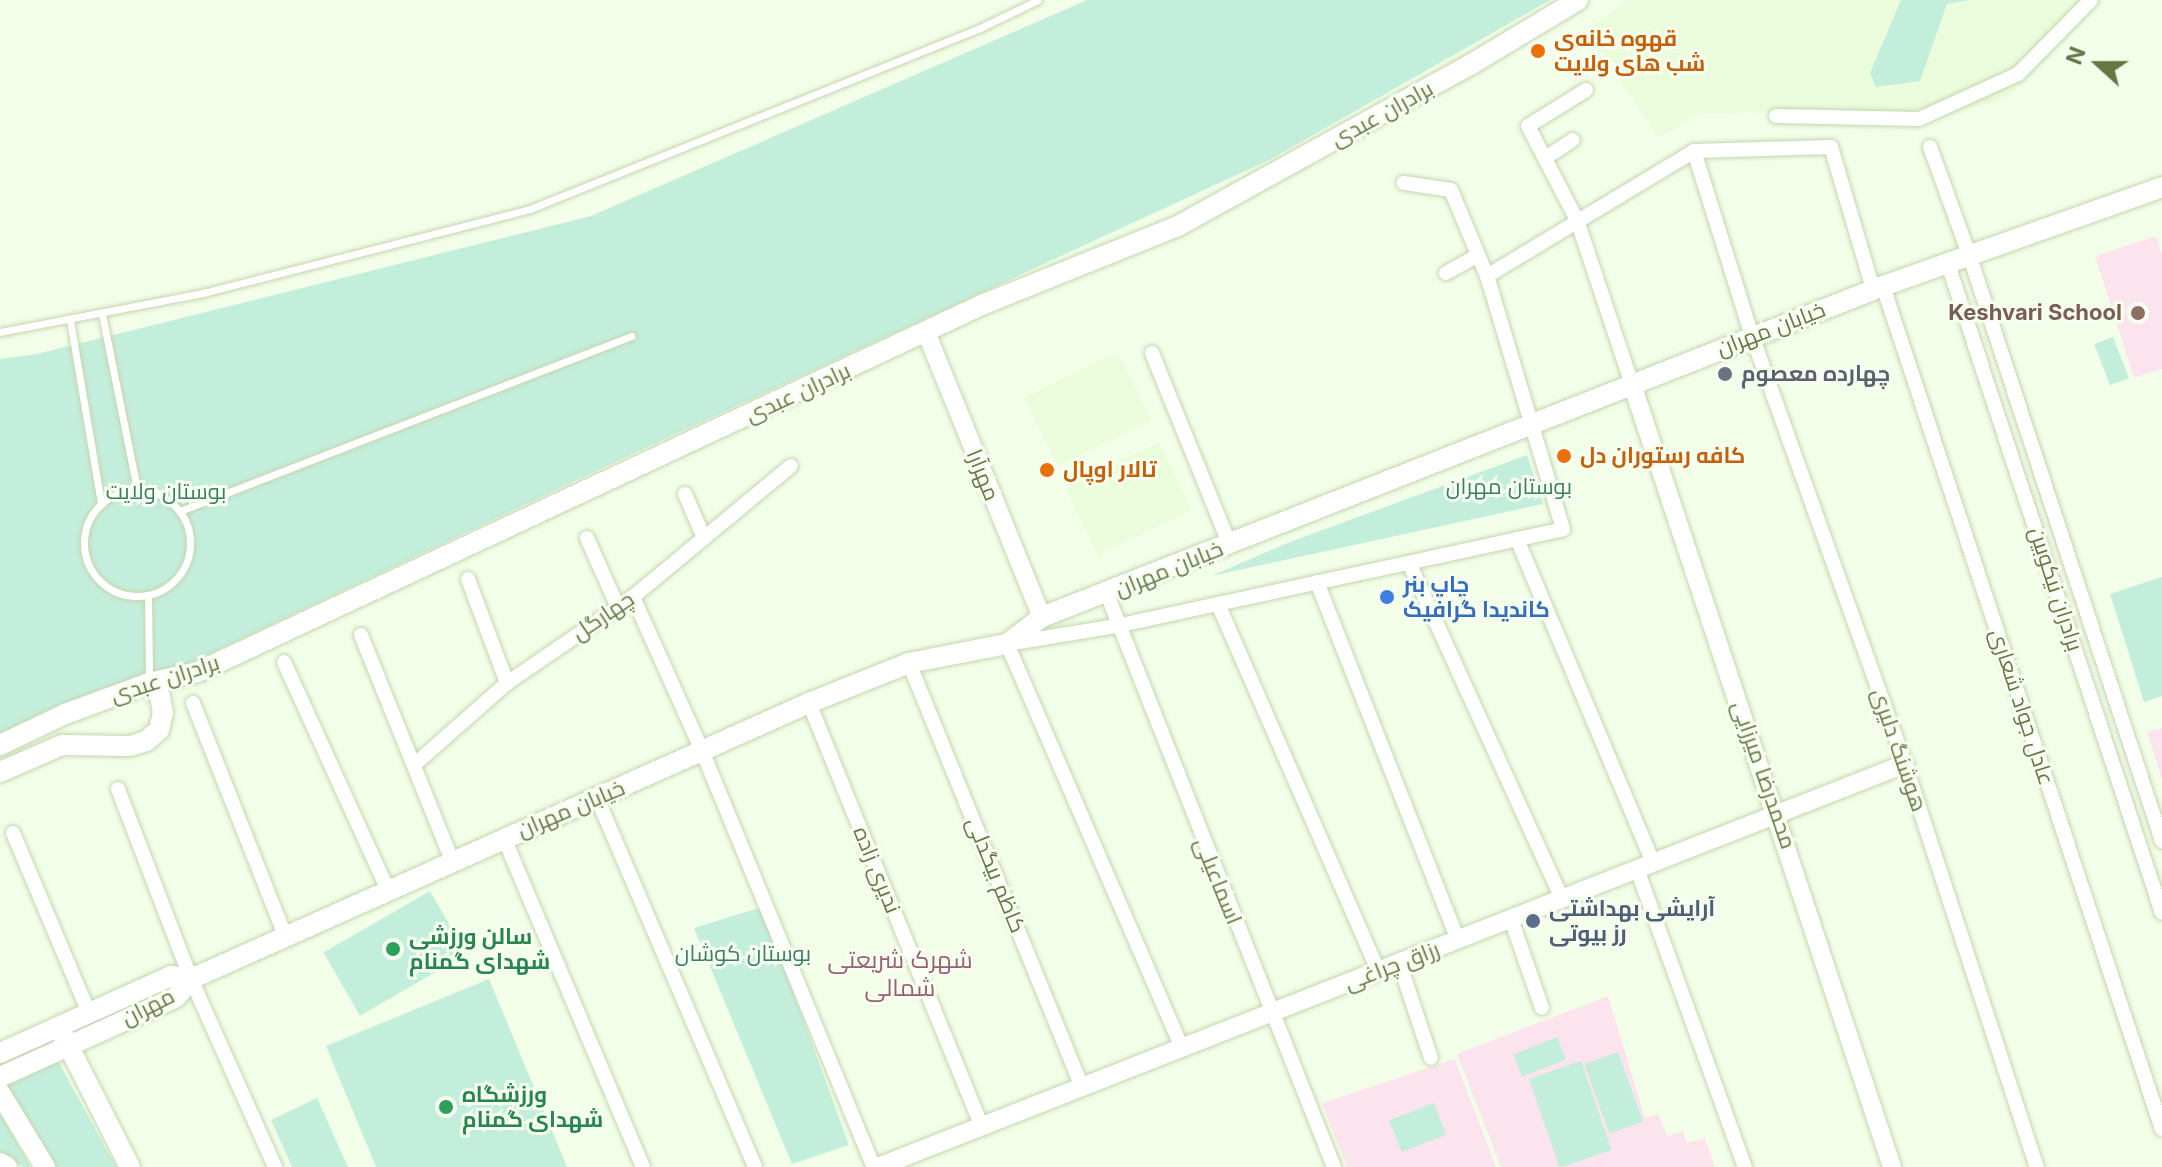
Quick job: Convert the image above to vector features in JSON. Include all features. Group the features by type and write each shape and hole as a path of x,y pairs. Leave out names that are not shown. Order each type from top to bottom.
{"main road":[{"name":"برادران عبدی","path":"0,745 65,714 149,683 198,672 984,304 1178,226 1470,65 1578,0"},
{"name":"خیابان مهران","path":"191,979 452,860 703,753 809,703 909,663 1007,644 1042,617 1107,594 1752,336 2162,187"},
{"path":"0,772 62,745 130,746 146,741 159,730 163,713 160,696 149,683"},
{"name":"مهران","path":"0,1077 64,1036 89,1013 171,976 191,979"},
{"name":"مهران","path":"1,1050 64,1036 176,997 191,979"},
{"path":"64,1036 130,1167"},
{"path":"0,1093 45,1167"},
{"path":"0,1163 7,1167"}],"street":[{"path":"1776,116 1919,119 2018,74 2091,0"},
{"path":"1586,90 1528,126 1577,220 1632,384"},
{"path":"1545,158 1573,140"},
{"name":"عادل جواد شعاری","path":"1694,151 1831,147 2162,1129"},
{"name":"برادران نیکوبین","path":"1930,147 1970,257 2162,841"},
{"path":"1487,276 1694,151"},
{"name":"هوشنگ دلیری","path":"1694,151 1752,336 1905,764 2037,1167"},
{"path":"1182,1048 1007,644 1116,626 1563,529 1487,276 1451,190 1404,183"},
{"path":"1446,273 1478,255"},
{"name":"برادران نیکوبین","path":"1948,264 2162,913"},
{"name":"مهرآرا","path":"926,332 1042,617"},
{"path":"1152,353 1230,545"},
{"name":"محمدرضا میرزایی","path":"1632,384 1778,814 1892,1167"},
{"name":"چهارگل","path":"414,765 507,683 617,605 633,597 791,466"},
{"path":"685,494 704,538"},
{"path":"587,538 617,605"},
{"path":"1517,539 1645,866 1745,1167"},
{"path":"1409,563 1562,898"},
{"path":"468,579 507,683"},
{"path":"1317,582 1458,940"},
{"name":"اسماعیلی","path":"1107,594 1116,626 1334,1167"},
{"path":"633,597 703,753 876,1167"},
{"path":"1218,604 1378,971"},
{"path":"361,635 452,860"},
{"path":"284,662 388,890"},
{"name":"کاظم بیگدلی","path":"909,663 1082,1087"},
{"path":"193,703 286,938"},
{"name":"ندیری زاده","path":"809,703 982,1126"},
{"name":"رزاق چراغی","path":"876,1167 900,1163 982,1126 1905,764"},
{"path":"118,789 191,979 275,1167"},
{"path":"597,798 755,1167"},
{"path":"13,833 89,1013"},
{"path":"504,838 643,1167"},
{"path":"1511,919 1542,1008"},
{"path":"1399,962 1431,1058"}],"lane":[{"path":"0,332 203,293 530,209 980,28 1038,0"},
{"path":"102,314 137,489"},
{"path":"70,320 101,504"},
{"path":"180,511 631,336"},
{"path":"137,489 167,498 180,511 189,536 186,563 177,578 148,595 131,596 114,591 90,568 84,552 84,534 90,518 101,504 115,494 137,489"},
{"path":"148,595 149,683"}],"shaded area":[{"path":"1628,0 2101,0 2047,60 2005,99 1946,115 1840,110 1699,114 1659,138 1587,30"},
{"name":"Keshvari School","path":"2156,236 2162,255 2162,369 2134,378 2095,256"},
{"path":"1118,352 1151,420 1058,466 1025,398"},
{"path":"1159,442 1192,509 1098,555 1066,488"},
{"path":"2162,728 2162,780 2147,732"},
{"path":"1608,996 1645,1118 1658,1114 1667,1136 1683,1131 1687,1143 1705,1138 1715,1167 1501,1167 1457,1054"},
{"path":"1455,1059 1496,1167 1347,1167 1322,1103"}],"green space":[{"name":"بوستان ولایت","path":"1087,0 1550,0 1269,160 628,456 0,753 0,359 37,354 591,216"},
{"path":"1901,0 1969,0 1947,4 1920,81 1876,87 1870,73"},
{"path":"2113,337 2129,378 2110,385 2094,344"},
{"name":"بوستان مهران","path":"1527,455 1543,504 1211,576 1290,542"},
{"path":"2162,577 2162,696 2144,702 2110,594"},
{"name":"سالن ورزشی شهدای گمنام","path":"430,891 466,954 360,1016 323,952"},
{"name":"بوستان کوشان","path":"762,907 849,1145 792,1164 694,928"},
{"name":"ورزشگاه شهدای گمنام","path":"489,979 567,1167 376,1167 326,1046"},
{"path":"1557,1037 1566,1059 1522,1077 1513,1055"},
{"path":"1618,1052 1643,1122 1609,1134 1584,1064"},
{"path":"58,1061 116,1167 55,1167 6,1086"},
{"path":"1581,1061 1612,1150 1559,1167 1529,1079"},
{"path":"317,1098 348,1167 292,1167 271,1120"},
{"path":"1434,1103 1446,1135 1401,1152 1389,1120"},
{"path":"0,1112 30,1167 23,1167 0,1153"}],"place":[{"name":"قهوه خانه‌ی شب های ولایت","path":"1538,51"},
{"name":"Keshvari School","path":"2138,313"},
{"name":"چهارده معصوم","path":"1725,374"},
{"name":"کافه رستوران دل","path":"1564,456"},
{"name":"تالار اوپال","path":"1047,470"},
{"name":"چاپ بنر کاندیدا گرافیک","path":"1387,597"},
{"name":"آرایشی بهداشتی رز بیوتی","path":"1533,921"},
{"name":"سالن ورزشی شهدای گمنام","path":"393,949"},
{"name":"ورزشگاه شهدای گمنام","path":"446,1107"}],"district":[{"name":"شهرک شریعتی شمالی","path":"900,974"}]}
